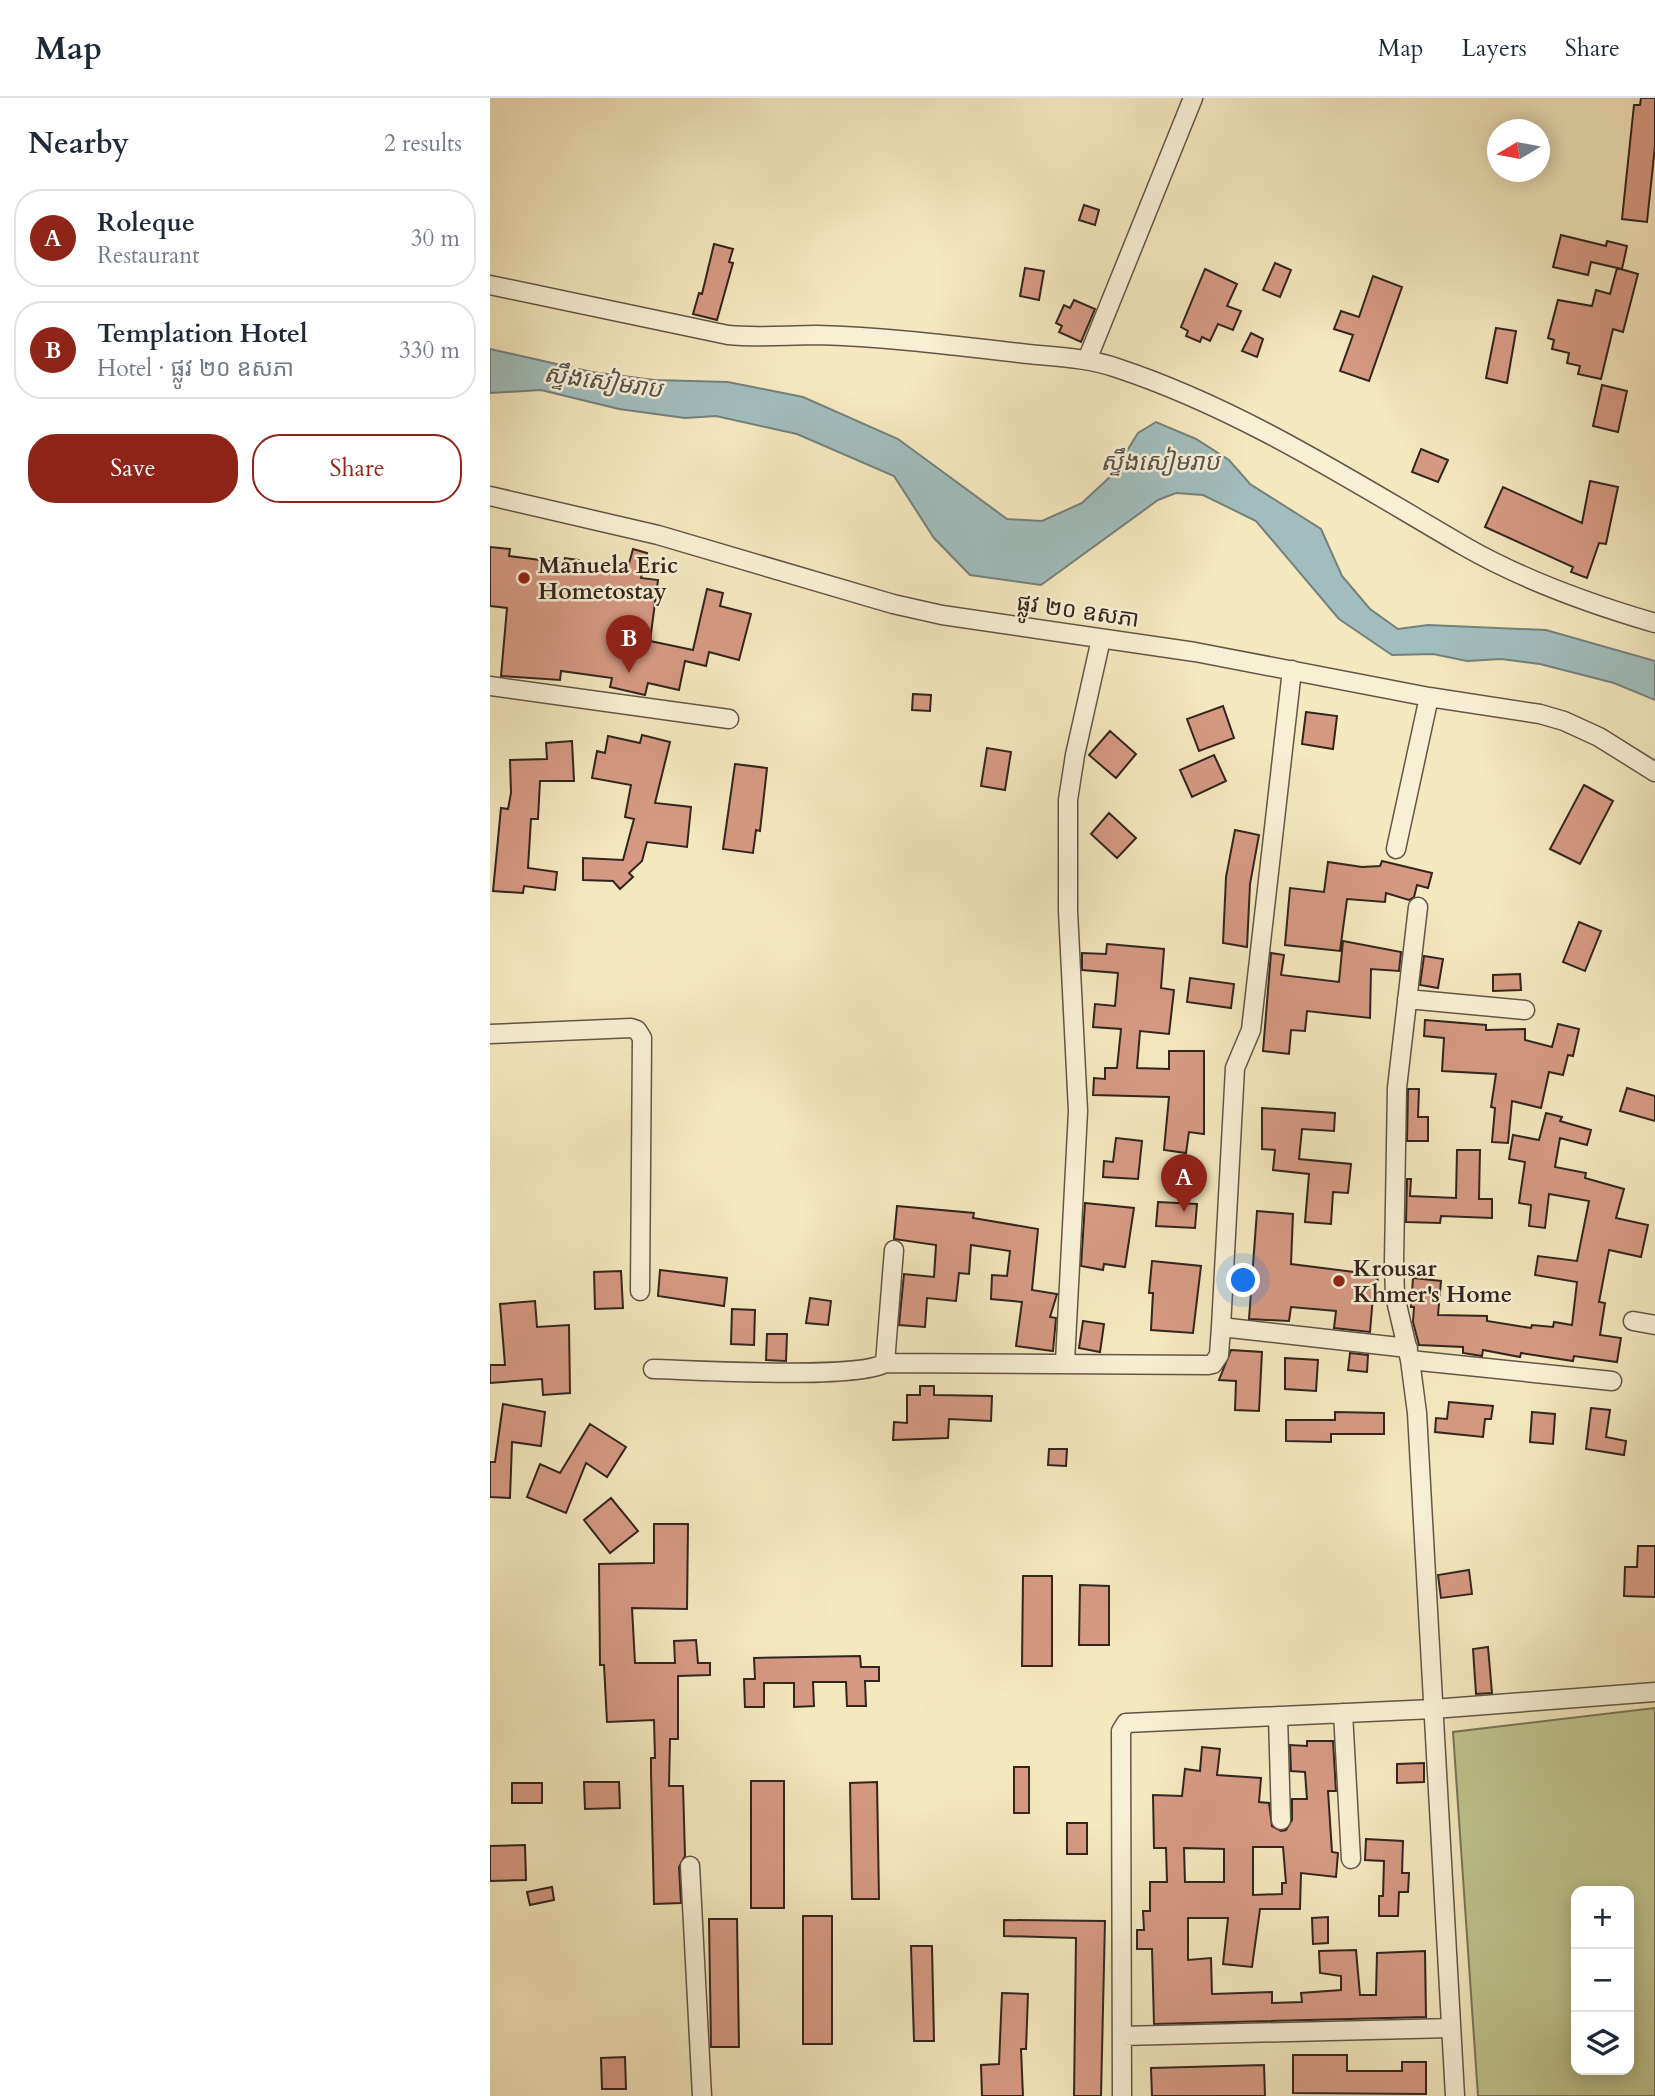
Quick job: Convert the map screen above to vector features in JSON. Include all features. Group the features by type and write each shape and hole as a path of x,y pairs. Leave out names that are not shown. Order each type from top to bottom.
{"street":[{"path":"1087,360 1193,98"},
{"path":"490,285 728,335 853,337 1087,360 1116,368 1221,411 1325,464 1497,563 1563,591 1655,623"},
{"name":"ផ្លូវ ២០ ឧសភា","path":"490,496 658,535 893,604 980,621 1292,670 1429,698 1564,721 1599,737 1655,772"},
{"path":"1065,1362 1078,1111 1068,911 1068,800 1075,755 1101,639"},
{"path":"653,1369 808,1372 873,1369 885,1363 1213,1364 1219,1354 1222,1327 1235,1068 1251,1030 1292,670"},
{"path":"490,686 729,719"},
{"path":"1396,849 1429,698"},
{"path":"1418,907 1396,1088 1395,1296 1409,1354 1417,1413 1455,2096"},
{"path":"1408,999 1525,1010"},
{"path":"490,1034 631,1028 637,1030 642,1038 640,1291"},
{"path":"885,1363 894,1250"},
{"path":"1633,1321 1655,1325"},
{"path":"1222,1327 1612,1381"},
{"path":"1122,2096 1122,1726 1126,1723 1433,1709 1655,1692"},
{"path":"1343,1713 1351,1859"},
{"path":"1278,1716 1280,1820"},
{"path":"690,1866 702,2096"},
{"path":"1122,2036 1451,2028"}],"green space":[{"path":"1655,1708 1655,2096 1478,2096 1453,1732"}],"water":[{"name":"ស្ទឹងសៀមរាប","path":"490,349 592,372 654,380 728,382 803,397 898,439 1007,519 1042,521 1082,503 1112,475 1138,433 1156,422 1196,439 1229,460 1250,484 1321,529 1342,576 1370,609 1398,629 1428,625 1546,630 1655,661 1655,700 1614,683 1540,664 1501,659 1467,661 1433,654 1392,655 1339,619 1256,521 1203,495 1176,493 1158,500 1041,585 970,575 934,538 894,476 797,434 716,416 685,418 619,409 541,390 490,393"}],"building":[{"path":"1641,98 1655,98 1655,146 1647,222 1622,219 1634,105 1640,105"},
{"path":"1084,205 1099,210 1095,225 1079,220"},
{"path":"1561,235 1606,246 1607,241 1627,246 1622,269 1591,262 1588,275 1553,267"},
{"path":"714,244 733,249 729,262 733,263 717,320 693,314 699,293 702,294"},
{"path":"1275,263 1291,270 1280,297 1263,290"},
{"path":"1025,268 1044,271 1039,300 1020,296"},
{"path":"1617,268 1638,274 1623,332 1613,329 1601,379 1578,374 1580,366 1567,363 1569,353 1552,349 1554,340 1548,338 1558,300 1592,306 1596,290 1610,294"},
{"path":"1205,269 1237,284 1227,306 1241,311 1233,330 1218,324 1210,341 1202,337 1200,342 1186,336 1188,331 1181,327"},
{"path":"1373,276 1402,287 1369,381 1340,371 1353,335 1334,329 1341,311 1359,317"},
{"path":"1074,300 1095,309 1081,342 1059,332 1062,326 1056,323 1064,305 1070,308"},
{"path":"1496,328 1516,331 1507,383 1486,378"},
{"path":"1251,333 1263,339 1257,357 1242,351"},
{"path":"1602,385 1627,391 1618,432 1593,426"},
{"path":"1421,449 1448,460 1438,482 1412,472"},
{"path":"1590,481 1618,487 1606,544 1599,543 1587,578 1571,572 1573,567 1485,527 1503,487 1582,523"},
{"path":"490,547 510,549 509,556 564,563 565,558 579,560 579,566 627,571 633,549 647,553 641,578 658,580 650,641 693,650 707,589 723,593 720,606 751,614 739,660 709,652 706,666 685,661 679,690 648,683 645,695 610,687 612,678 561,671 560,680 501,676 507,608 490,606"},
{"path":"913,694 931,695 930,711 912,710"},
{"path":"1223,706 1234,738 1199,751 1187,719"},
{"path":"1306,712 1337,716 1333,749 1302,744"},
{"path":"1110,731 1136,754 1116,778 1089,755"},
{"path":"642,735 670,742 655,803 691,807 687,847 647,842 642,861 629,873 633,877 620,889 613,881 583,880 583,858 623,860 634,819 625,817 631,785 592,778 597,751 605,753 608,736 640,743"},
{"path":"572,741 574,781 540,781 538,819 531,819 528,868 557,872 555,890 524,886 523,893 493,891 501,808 508,809 511,793 510,760 547,759 546,743"},
{"path":"987,748 1011,752 1005,790 981,786"},
{"path":"1214,755 1226,781 1192,797 1180,770"},
{"path":"735,764 767,768 760,831 756,830 753,853 723,849"},
{"path":"1584,785 1613,801 1580,864 1550,849"},
{"path":"1109,813 1136,838 1117,858 1091,834"},
{"path":"1235,830 1259,835 1250,884 1247,947 1223,943 1226,877"},
{"path":"1382,861 1432,873 1428,888 1417,885 1414,897 1409,900 1386,893 1385,902 1347,899 1340,951 1285,945 1290,888 1324,892 1328,862 1362,867 1380,866"},
{"path":"1579,922 1601,931 1585,971 1563,962"},
{"path":"1343,941 1401,952 1399,971 1371,969 1370,1018 1307,1011 1305,1031 1291,1030 1289,1054 1263,1051 1271,953 1284,955 1281,975 1339,982"},
{"path":"1107,944 1164,949 1161,988 1174,990 1169,1034 1140,1031 1137,1068 1169,1069 1169,1051 1204,1051 1204,1134 1189,1132 1186,1153 1164,1150 1169,1097 1093,1095 1094,1078 1105,1079 1105,1068 1117,1068 1121,1029 1093,1027 1095,1004 1115,1006 1118,973 1082,970 1082,953 1106,954"},
{"path":"1424,956 1443,959 1438,988 1420,985"},
{"path":"1520,974 1521,990 1493,991 1493,975"},
{"path":"1190,978 1234,984 1231,1008 1187,1002"},
{"path":"1425,1020 1486,1025 1486,1030 1525,1029 1525,1040 1552,1047 1558,1024 1579,1029 1573,1056 1568,1055 1563,1075 1549,1072 1541,1108 1512,1101 1508,1143 1492,1142 1495,1108 1491,1107 1496,1074 1442,1071 1444,1038 1424,1036"},
{"path":"1627,1088 1655,1096 1655,1121 1620,1111"},
{"path":"1408,1089 1419,1089 1418,1117 1428,1117 1428,1141 1407,1141"},
{"path":"1262,1108 1335,1113 1334,1131 1302,1129 1299,1159 1351,1164 1348,1193 1333,1192 1331,1224 1305,1222 1309,1174 1273,1170 1275,1150 1262,1149"},
{"path":"1546,1113 1562,1117 1560,1121 1591,1130 1587,1145 1560,1138 1555,1167 1586,1173 1585,1178 1624,1189 1616,1218 1648,1225 1641,1257 1609,1250 1599,1302 1605,1303 1600,1335 1621,1338 1617,1362 1574,1356 1573,1361 1521,1353 1520,1357 1483,1350 1482,1356 1463,1353 1463,1347 1419,1345 1413,1322 1414,1307 1411,1307 1413,1278 1441,1281 1438,1315 1487,1316 1487,1321 1531,1328 1532,1325 1553,1327 1554,1322 1572,1325 1577,1282 1535,1275 1538,1256 1577,1261 1589,1201 1549,1194 1545,1228 1529,1226 1531,1205 1519,1203 1525,1162 1509,1159 1513,1135 1539,1140"},
{"path":"1116,1138 1142,1141 1138,1179 1103,1177 1104,1161 1113,1162"},
{"path":"1457,1150 1480,1150 1479,1199 1492,1199 1492,1218 1441,1216 1440,1223 1406,1222 1407,1179 1411,1179 1410,1196 1456,1198"},
{"path":"1158,1202 1197,1204 1195,1228 1156,1226"},
{"path":"1085,1203 1134,1208 1125,1267 1104,1264 1103,1270 1081,1266"},
{"path":"897,1206 974,1213 973,1218 1038,1229 1032,1290 1057,1294 1050,1317 1056,1318 1053,1351 1016,1346 1022,1302 991,1299 992,1275 1007,1276 1010,1251 971,1245 969,1274 959,1273 956,1301 927,1298 925,1327 899,1325 904,1274 934,1277 936,1245 894,1239"},
{"path":"1257,1211 1293,1214 1291,1264 1378,1275 1370,1332 1334,1328 1336,1311 1291,1307 1289,1321 1249,1319"},
{"path":"1152,1261 1201,1266 1193,1333 1151,1330 1153,1293 1149,1293"},
{"path":"660,1270 727,1278 724,1306 658,1296"},
{"path":"621,1271 623,1308 595,1309 594,1272"},
{"path":"810,1298 831,1301 828,1325 806,1323"},
{"path":"535,1301 537,1327 569,1325 570,1393 543,1395 542,1379 490,1383 490,1365 505,1365 500,1304"},
{"path":"732,1309 755,1310 754,1345 731,1344"},
{"path":"1083,1321 1104,1324 1100,1352 1079,1348"},
{"path":"767,1334 787,1334 786,1361 766,1360"},
{"path":"1231,1350 1262,1352 1259,1411 1235,1410 1236,1381 1219,1380"},
{"path":"1350,1353 1368,1355 1367,1372 1348,1370"},
{"path":"1285,1358 1318,1360 1316,1391 1285,1389"},
{"path":"920,1386 934,1386 934,1395 992,1396 991,1421 949,1419 948,1438 893,1440 894,1422 907,1423 907,1395 920,1395"},
{"path":"1449,1402 1493,1406 1491,1419 1485,1419 1483,1437 1435,1432 1436,1418 1447,1419"},
{"path":"503,1404 545,1412 541,1446 512,1442 510,1498 490,1497 490,1462 495,1462"},
{"path":"1591,1408 1610,1410 1606,1437 1626,1441 1624,1455 1586,1449"},
{"path":"1335,1412 1384,1413 1384,1434 1331,1434 1331,1442 1286,1441 1286,1420 1335,1420"},
{"path":"1532,1412 1555,1414 1553,1444 1530,1442"},
{"path":"590,1424 626,1447 607,1477 586,1463 566,1513 527,1497 540,1464 560,1473"},
{"path":"1049,1449 1067,1449 1066,1466 1048,1465"},
{"path":"611,1498 638,1531 610,1553 584,1520"},
{"path":"654,1524 688,1524 687,1609 632,1608 635,1663 675,1663 674,1641 696,1640 698,1663 710,1663 710,1675 678,1676 678,1739 670,1739 669,1786 683,1786 685,1856 679,1867 681,1903 654,1904 651,1758 655,1758 654,1720 607,1722 604,1665 600,1665 599,1564 654,1563"},
{"path":"1638,1546 1655,1546 1655,1597 1624,1596 1625,1567 1637,1567"},
{"path":"1469,1570 1472,1594 1441,1598 1438,1575"},
{"path":"1023,1576 1052,1576 1052,1666 1022,1666"},
{"path":"1080,1585 1109,1586 1109,1645 1079,1645"},
{"path":"1488,1647 1492,1693 1476,1694 1473,1649"},
{"path":"860,1656 861,1667 879,1667 879,1681 865,1681 866,1706 847,1706 846,1682 813,1682 814,1706 794,1707 794,1683 764,1683 764,1707 745,1707 744,1679 755,1679 754,1658"},
{"path":"1307,1741 1333,1741 1336,1791 1328,1791 1332,1852 1338,1853 1336,1877 1301,1873 1300,1909 1260,1909 1252,1967 1223,1964 1228,1918 1188,1918 1188,1960 1211,1958 1212,1994 1272,1992 1272,2003 1302,2002 1301,1993 1341,1990 1341,1976 1320,1973 1319,1951 1356,1950 1360,1995 1376,1995 1377,1953 1425,1951 1426,2017 1154,2024 1152,1949 1137,1949 1137,1930 1144,1930 1143,1911 1150,1911 1150,1882 1167,1882 1166,1848 1154,1848 1153,1795 1182,1796 1185,1769 1200,1771 1202,1747 1220,1749 1217,1775 1261,1778 1259,1802 1269,1803 1272,1826 1281,1831 1286,1830 1292,1820 1292,1799 1307,1799 1305,1772 1291,1771 1290,1745 1307,1746","holes":["1253,1847 1283,1847 1286,1883 1282,1883 1282,1894 1253,1895","1184,1848 1224,1849 1224,1882 1185,1882"]},
{"path":"1424,1763 1424,1782 1397,1783 1397,1764"},
{"path":"1014,1767 1029,1767 1029,1813 1014,1813"},
{"path":"751,1781 784,1781 784,1908 751,1908"},
{"path":"584,1782 619,1782 620,1808 585,1809"},
{"path":"877,1782 879,1899 852,1899 850,1783"},
{"path":"512,1783 542,1783 542,1803 512,1803"},
{"path":"1067,1823 1087,1823 1087,1854 1067,1854"},
{"path":"1366,1839 1403,1841 1402,1873 1409,1873 1408,1892 1399,1892 1398,1916 1379,1916 1379,1896 1383,1896 1384,1861 1365,1860"},
{"path":"525,1845 526,1880 490,1881 490,1846"},
{"path":"552,1887 554,1900 530,1905 527,1892"},
{"path":"803,1916 832,1916 832,2044 803,2044"},
{"path":"1328,1917 1328,1943 1313,1944 1312,1918"},
{"path":"709,1919 737,1919 739,2047 711,2047"},
{"path":"1004,1920 1105,1921 1101,2096 1074,2096 1076,1938 1004,1936"},
{"path":"911,1946 932,1946 934,2041 914,2041"},
{"path":"1002,1993 1028,1994 1026,2049 1021,2049 1023,2096 982,2096 981,2065 999,2064"},
{"path":"1293,2055 1347,2055 1347,2071 1402,2071 1402,2062 1426,2062 1426,2094 1293,2093"},
{"path":"625,2057 626,2089 602,2089 601,2058"},
{"path":"1264,2065 1265,2096 1152,2096 1151,2068"}],"place":[{"name":"Manuela Eric Hometostay","path":"524,578"},
{"name":"Templation Hotel","path":"629,673"},
{"name":"Roleque","path":"1184,1212"},
{"name":"Krousar Khmer's Home","path":"1339,1281"}]}
